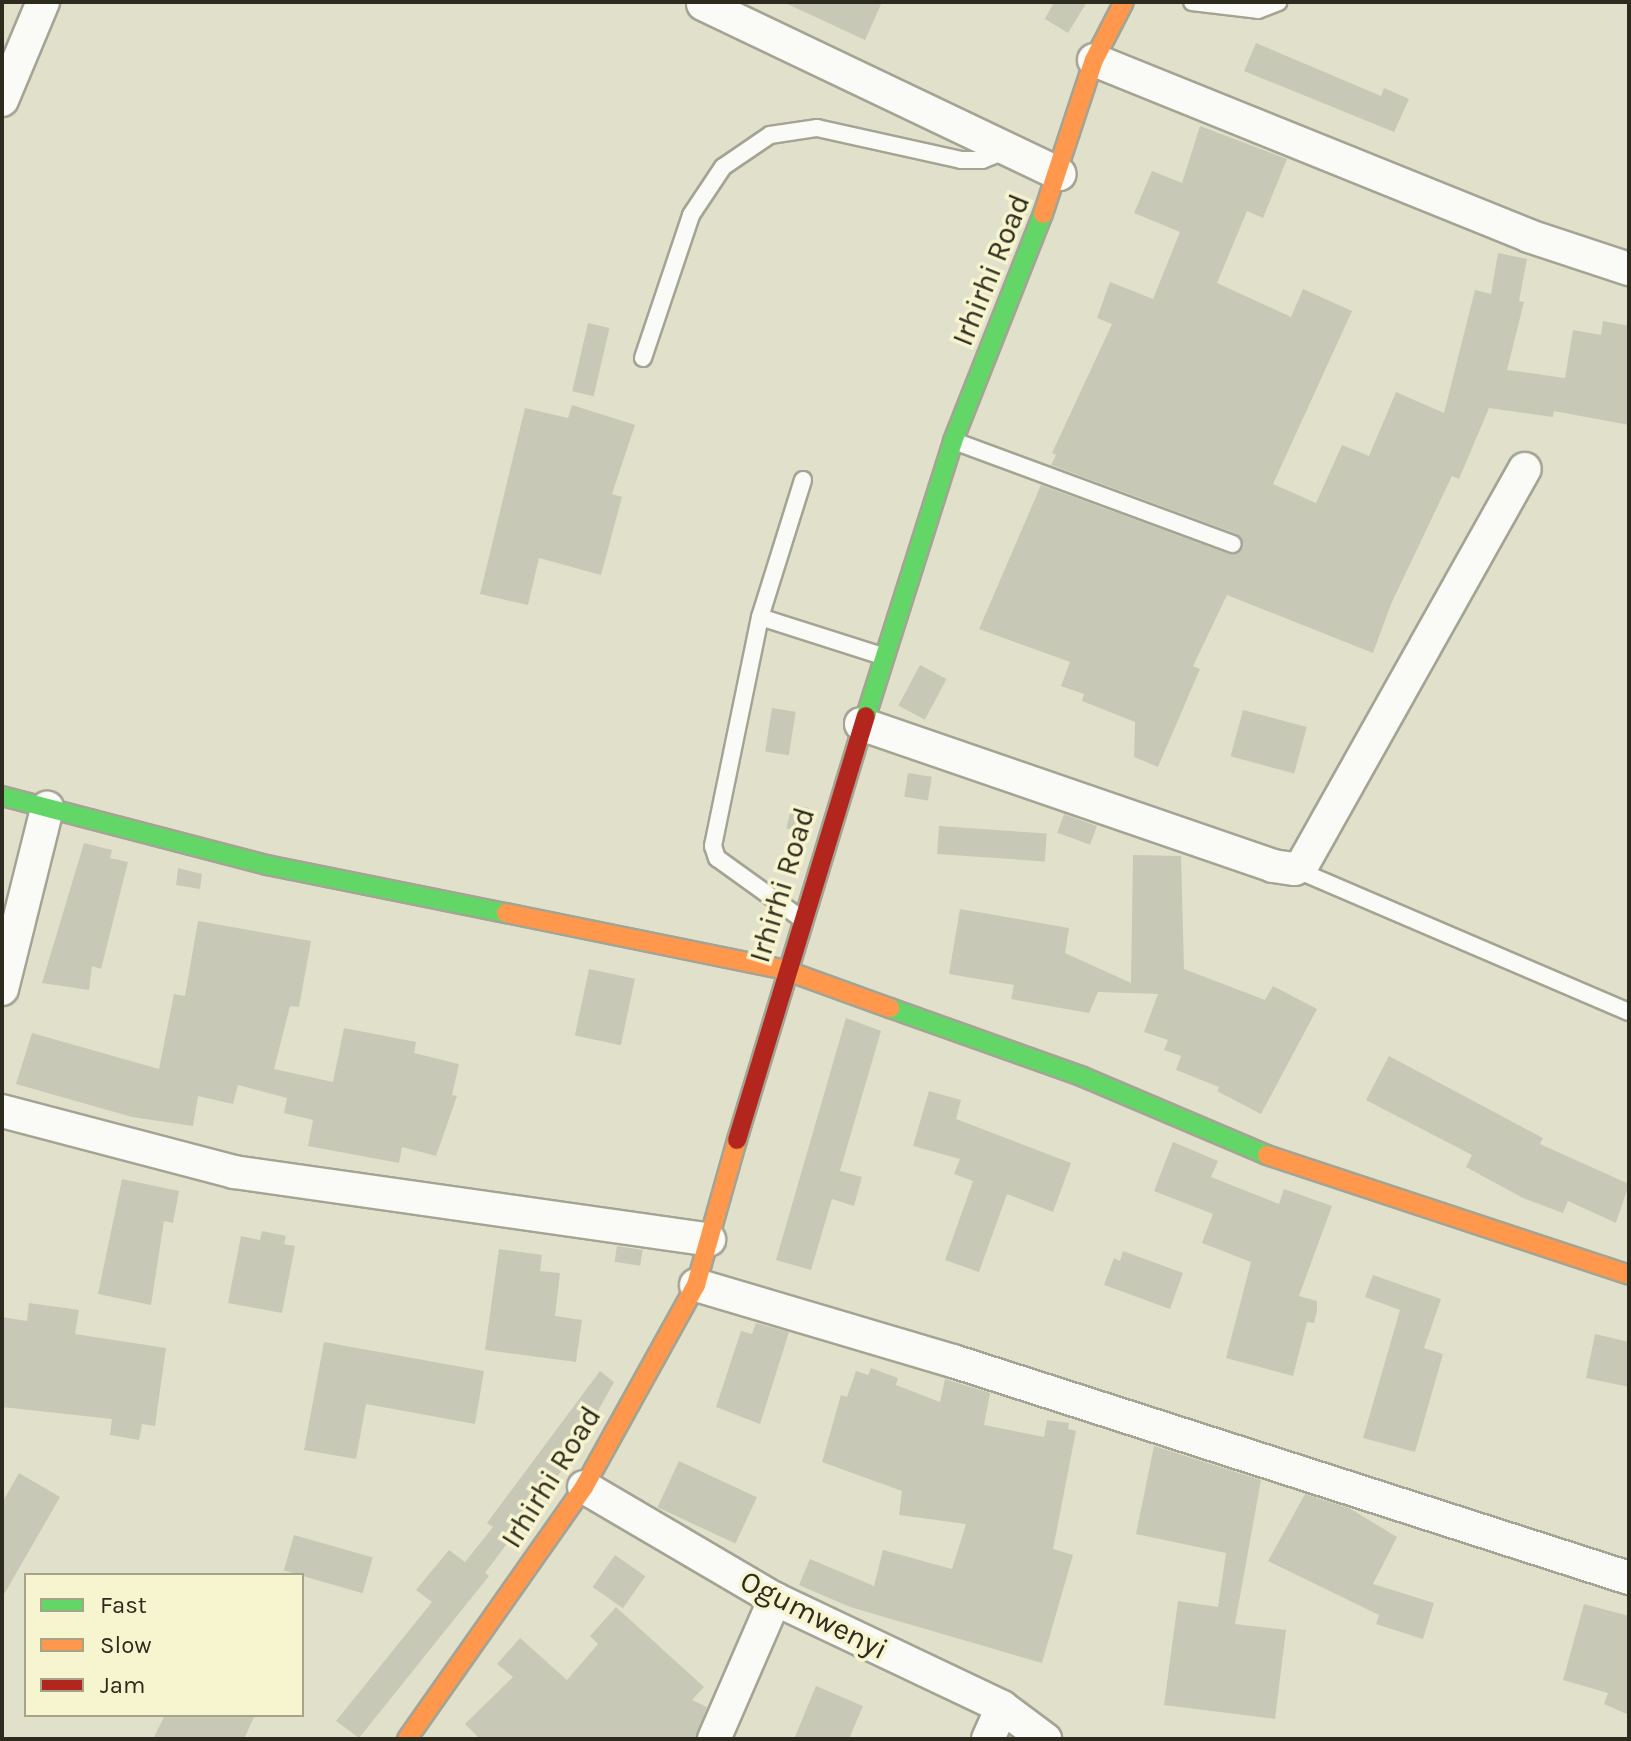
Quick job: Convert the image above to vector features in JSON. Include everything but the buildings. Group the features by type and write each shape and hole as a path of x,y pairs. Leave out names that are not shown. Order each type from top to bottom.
{"street":[{"path":"2,100 43,2"},
{"name":"Irhirhi Road","path":"407,1739 584,1487 696,1285 785,970 882,656 953,441 1059,174 1094,60 1124,2"},
{"path":"703,3 1004,151 1059,174"},
{"path":"1094,60 1529,236 1629,269"},
{"path":"861,724 1273,866 1295,869 1303,864 1525,469"},
{"path":"2,796 267,865 785,970 1081,1076 1308,1172 1629,1275"},
{"path":"2,989 47,808"},
{"path":"2,1111 234,1172 709,1240"},
{"path":"696,1285 953,1361 1629,1578"},
{"name":"Ogumwenyi","path":"584,1487 775,1599 1002,1707 1045,1739"},
{"path":"714,1739 775,1599"},
{"path":"988,1739 1002,1707"}],"lane":[{"path":"1192,2 1258,10 1279,2"},
{"path":"643,358 691,215 723,167 770,135 817,128 961,160 982,160 1004,151"},
{"path":"953,441 1233,544"},
{"path":"801,918 717,858 713,846 760,617 803,480"},
{"path":"760,617 882,656"},
{"path":"1295,869 1629,1012"}],"traffic: fast":[{"path":"866,716 953,441 1043,214"},
{"path":"2,796 267,865 506,913"},
{"path":"890,1008 1081,1076 1267,1155"}],"traffic: slow":[{"path":"1043,214 1094,60 1124,2"},
{"path":"506,913 785,970 890,1008"},
{"path":"407,1739 584,1487 696,1285 737,1140"},
{"path":"1267,1155 1629,1275"}],"traffic: jam":[{"path":"737,1140 866,716"}]}
